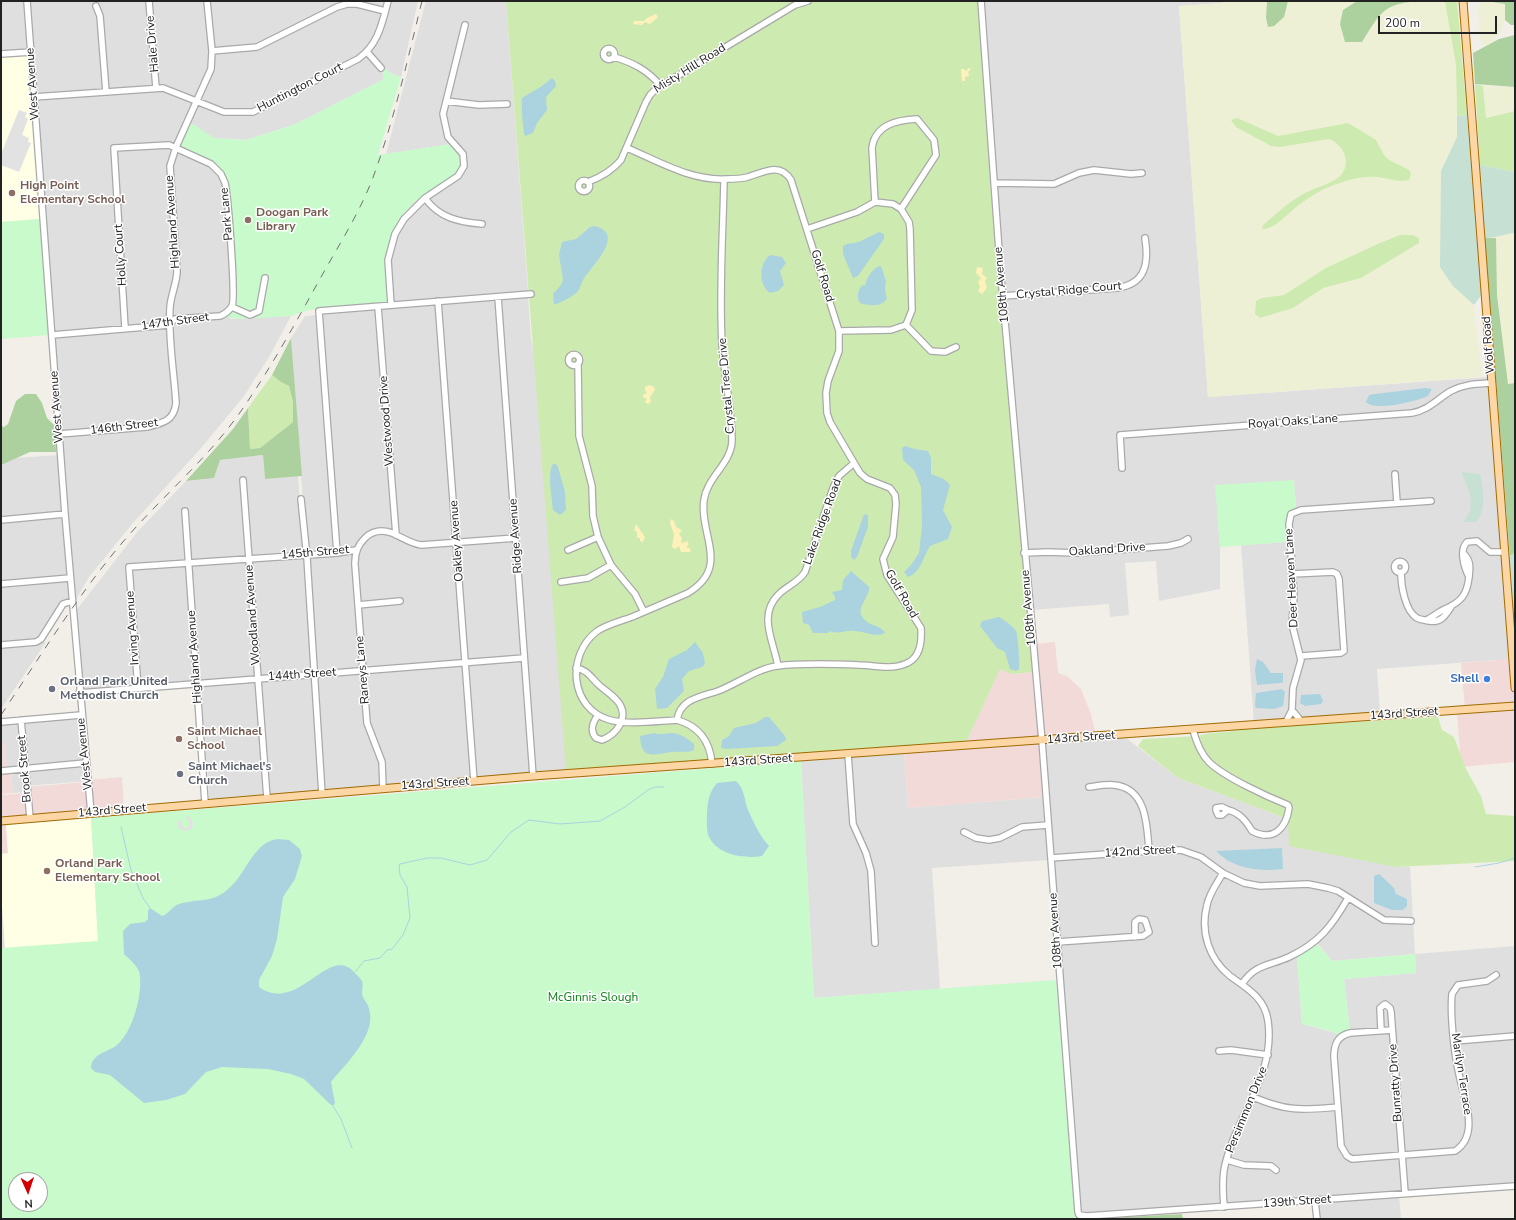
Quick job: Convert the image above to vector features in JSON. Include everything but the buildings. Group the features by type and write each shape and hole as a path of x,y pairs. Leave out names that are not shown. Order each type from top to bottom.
{"main road":[{"name":"Wolf Road","path":"1463,1 1515,688"},
{"name":"143rd Street","path":"1,821 91,812 533,776 1515,706"}],"street":[{"name":"West Avenue","path":"27,1 70,578 81,715 91,812"},
{"name":"Hale Drive","path":"149,1 156,88"},
{"name":"Highland Avenue","path":"176,403 169,325 170,302 177,280 170,166 176,148 210,69 212,51 207,1"},
{"name":"Huntington Court","path":"34,97 168,88 224,112 253,112 351,63 367,52 376,41 388,1"},
{"name":"Misty Hill Road","path":"588,182 603,176 615,167 627,148 650,95 661,86 795,5 808,1"},
{"name":"108th Avenue","path":"981,1 1003,296 1024,553 1042,740 1079,1215"},
{"path":"212,51 257,47 337,7 347,4 385,11"},
{"path":"96,6 100,16 106,92"},
{"path":"391,306 388,260 395,234 404,219 425,198 458,176 464,166 463,154 448,136 443,114 465,25"},
{"path":"1,54 31,52"},
{"path":"367,52 381,68"},
{"path":"614,57 631,62 642,68 661,86"},
{"path":"446,101 479,105 507,104"},
{"path":"875,202 872,148 873,140 885,126 899,120 917,119 934,140 936,155 901,209"},
{"name":"Holly Court","path":"125,328 114,148 169,145 176,148"},
{"name":"Park Lane","path":"176,148 211,164 221,174 225,183 232,272 232,307"},
{"path":"627,148 692,175 724,180"},
{"name":"Golf Road","path":"677,720 678,713 686,702 723,689 766,669 778,666 896,666 905,664 911,660 920,647 920,628 887,574 883,559 893,537 896,504 895,495 890,488 867,479 853,464 830,422 826,401 828,380 838,352 839,331 792,180 784,171 768,170 746,177 724,180"},
{"path":"994,183 1014,182 1047,185 1061,182 1079,173 1094,170 1131,174 1142,173"},
{"name":"Crystal Tree Drive","path":"712,764 710,748 701,733 695,728 677,720 622,721 609,720 598,715 586,704 577,688 576,668 580,652 596,632 695,589 706,577 710,565 711,546 703,511 704,499 711,478 726,460 732,441 722,344 721,292 724,180"},
{"path":"425,198 433,208 447,218 461,222 482,224"},
{"path":"807,229 857,212 875,202 893,204 901,209 909,222 912,310 906,325 891,330 839,331"},
{"name":"Crystal Ridge Court","path":"1003,296 1129,286 1141,276 1146,266 1147,251 1145,238"},
{"path":"232,307 250,315 259,311 264,278"},
{"path":"337,553 319,312 531,294"},
{"name":"Ridge Avenue","path":"498,297 533,776"},
{"name":"Oakley Avenue","path":"438,301 474,781"},
{"name":"Westwood Drive","path":"378,306 396,535"},
{"name":"147th Street","path":"52,335 169,325 175,319 220,316 232,307"},
{"path":"906,325 931,351 945,352 956,347"},
{"path":"578,364 579,436 592,486 593,516 598,538 611,564 635,594 644,612"},
{"name":"Royal Oaks Lane","path":"1122,468 1120,435 1412,413 1426,408 1446,394 1461,386 1491,383"},
{"name":"146th Street","path":"59,434 159,424 169,419 175,413 176,403"},
{"name":"Lake Ridge Road","path":"778,666 768,627 769,610 777,596 802,577 805,572 833,488 839,476 853,464"},
{"path":"1395,474 1397,503"},
{"name":"Woodland Avenue","path":"243,480 267,798"},
{"path":"301,499 322,794"},
{"name":"Deer Heaven Lane","path":"1286,722 1292,710 1292,688 1299,670 1301,656 1292,624 1294,596 1289,520 1294,512 1301,510 1431,501"},
{"name":"Highland Avenue","path":"185,511 206,803"},
{"path":"1,520 65,514"},
{"name":"145th Street","path":"129,567 337,553 356,550 364,539 370,535 381,532 396,535 407,541 421,545 516,538"},
{"path":"568,550 598,538"},
{"name":"Oakland Drive","path":"1024,553 1076,553 1168,546 1181,543 1188,539"},
{"path":"1401,573 1401,581 1410,611 1417,618 1426,620 1451,607 1462,599 1468,585 1469,577 1463,560 1464,546 1470,540 1479,542 1488,552 1505,552"},
{"name":"Raneys Lane","path":"356,550 355,557 358,605 367,723 382,762 383,788"},
{"path":"561,582 588,578 611,564"},
{"name":"Irving Avenue","path":"129,567 138,688"},
{"path":"1292,574 1336,572 1339,579 1344,651 1339,654 1301,656"},
{"path":"1,584 70,578"},
{"path":"1,645 36,642 41,639 63,604 72,600"},
{"path":"358,605 400,601"},
{"name":"144th Street","path":"79,692 524,658"},
{"path":"576,668 586,670 599,685 619,703 622,721 618,729 605,739 599,739 593,736 592,726 598,715"},
{"path":"1292,710 1301,722"},
{"path":"1,722 81,715"},
{"name":"Brook Street","path":"21,720 30,818"},
{"path":"1192,730 1200,749 1209,762 1232,777 1288,805 1289,808 1281,830 1277,834 1266,835 1252,832 1240,815 1228,810"},
{"path":"848,754 852,818 858,839 870,864 875,943"},
{"path":"1,771 86,763"},
{"path":"1089,787 1114,785 1124,787 1140,800 1147,823 1149,851"},
{"path":"964,832 976,838 988,840 1000,838 1022,827 1048,825"},
{"name":"142nd Street","path":"1051,858 1169,849 1191,853 1201,857 1237,881 1251,885 1308,884 1328,888 1348,898 1384,920 1410,921"},
{"name":"Persimmon Drive","path":"1223,873 1206,906 1206,939 1209,952 1215,962 1222,969 1254,993 1265,1009 1269,1030 1268,1055 1253,1097 1227,1160 1223,1182 1224,1207"},
{"path":"1242,984 1252,971 1260,966 1286,958 1309,946 1319,938 1336,919 1348,898"},
{"path":"1057,942 1135,937"},
{"name":"Marilyn Terrace","path":"1338,1107 1341,1146 1347,1156 1352,1159 1455,1151 1464,1144 1468,1136 1467,1102 1459,1074 1455,1041 1452,1000 1454,988 1463,983 1487,981 1496,975"},
{"name":"Bunratty Drive","path":"1381,1030 1380,1008 1385,1004 1390,1008 1405,1193"},
{"path":"1253,1097 1284,1108 1298,1110 1338,1107 1334,1049 1338,1039 1350,1033 1392,1030"},
{"path":"1455,1041 1515,1036"},
{"path":"1219,1051 1236,1050 1268,1055"},
{"path":"1227,1160 1244,1165 1271,1166 1276,1170"},
{"name":"139th Street","path":"1079,1215 1087,1216 1315,1201 1405,1193 1515,1186"},
{"path":"1315,1201 1316,1219"}],"shaded area":[{"path":"1,1 26,1 30,51 1,53"},
{"path":"30,1 418,1 401,77 382,70 384,79 296,124 246,140 214,138 190,124 189,149 218,165 225,176 228,187 236,298 230,319 291,316 269,357 244,396 202,447 133,523 89,577 74,603"},
{"path":"426,1 506,1 528,291 393,305 388,303 386,255 392,235 401,218 413,203 433,190 454,149 451,144 386,154"},
{"path":"984,1 1222,1 1222,3 1179,6 1208,397 1489,377 1511,659 1377,669 1380,714 1254,723 1241,545 1287,542 1286,519 1290,510 1296,507 1294,480 1217,508 1220,547 1220,589 1159,601 1156,561 1125,563 1129,615 1110,617 1109,604 1031,610 1014,411"},
{"path":"1222,1 1267,1 1266,18 1268,27 1284,17 1288,1 1357,1 1343,10 1362,42 1380,14 1400,2 1445,2 1456,65 1457,137 1441,171 1453,286 1474,305 1482,377 1208,397 1179,6 1222,3"},
{"path":"1482,1 1505,4 1505,20 1500,33 1488,45 1483,44 1480,40 1478,9"},
{"path":"30,51 40,219 1,222 1,53"},
{"path":"1483,86 1515,87 1515,111 1486,118"},
{"path":"19,110 27,113 25,117 28,119 22,135 29,138 28,142 31,143 19,172 1,165 1,154"},
{"path":"1467,115 1482,294 1474,305 1453,286 1440,267 1441,171 1457,137 1457,116"},
{"path":"1480,165 1515,172 1515,233 1485,238"},
{"path":"1515,233 1515,383 1508,384 1497,295 1495,249 1496,238 1504,234"},
{"path":"528,297 531,339 633,767 327,790 324,786 291,338 305,316"},
{"path":"59,455 70,599 41,637 35,640 1,643 1,459"},
{"path":"263,455 265,479 298,476 319,788 316,792 214,800 209,798 200,681 85,690 82,685 75,612 138,531 186,481 214,478 220,460"},
{"path":"1463,472 1480,474 1483,492 1483,505 1482,511 1476,522 1464,522 1470,511 1471,501 1468,487 1462,474"},
{"path":"1515,553 1515,629 1509,556"},
{"path":"46,642 1,709 1,646"},
{"path":"1055,642 1058,673 1067,676 1081,689 1091,714 1096,735 1043,739 1034,644"},
{"path":"1511,659 1515,705 1465,709 1461,663"},
{"path":"1000,668 1011,674 1034,672 1040,739 965,745"},
{"path":"1515,708 1515,762 1461,767 1457,712"},
{"path":"80,716 87,781 26,786 26,792 13,793 11,771 7,769 4,742 1,742 1,723"},
{"path":"1125,737 1178,778 1288,819 1395,867 1410,867 1415,954 1515,946 1515,1183 1086,1215 1079,1213 1043,742","holes":["1318,944 1332,961 1415,954 1416,973 1344,979 1350,1030 1340,1034 1302,1024 1297,957"]},
{"path":"1,742 4,742 7,769 1,770"},
{"path":"1041,742 1044,797 908,808 904,752"},
{"path":"904,752 908,808 1044,797 1050,860 932,868 940,989 814,998 801,761"},
{"path":"1,771 11,771 13,793 1,794"},
{"path":"122,777 124,809 91,812 88,780"},
{"path":"87,782 90,812 1,820 1,795 26,793 26,787"},
{"path":"187,815 193,822 193,827 189,830 183,831 178,827 178,821 180,819 182,827 187,828 190,823 186,817"},
{"name":"Orland Park Elementary School","path":"91,818 98,942 5,948 1,888 1,854 8,853 6,825"},
{"path":"1,821 6,821 8,854 1,854"},
{"path":"1,888 5,948 1,948"},
{"path":"1399,1196 1401,1219 1320,1219 1318,1203"}],"green space":[{"path":"506,1 979,1 1034,672 1011,674 1000,669 965,745 566,772"},
{"path":"1267,1 1288,1 1284,17 1274,26 1268,27 1266,18"},
{"path":"1357,1 1423,1 1392,6 1385,10 1374,22 1362,42 1345,42 1340,24 1343,10"},
{"path":"1457,1 1467,115 1457,116 1456,65 1445,2"},
{"path":"1486,1 1515,1 1515,25 1511,25 1505,20 1505,4"},
{"path":"1515,35 1515,87 1475,84 1473,53 1499,39"},
{"path":"385,68 391,74 401,77 378,155 451,144 461,156 462,166 457,175 413,203 401,218 392,235 386,255 388,303 309,310 291,316 240,319 225,317 232,311 236,298 228,187 221,171 211,161 182,147 182,142 191,123 214,138 246,140 296,124 384,79 382,70"},
{"path":"1475,84 1483,86 1486,118 1515,111 1515,172 1480,165"},
{"path":"1237,118 1278,136 1348,123 1376,140 1384,155 1389,160 1409,170 1411,173 1409,180 1397,181 1365,177 1344,182 1324,189 1313,195 1278,223 1262,229 1263,225 1295,199 1338,178 1343,173 1345,168 1345,156 1339,146 1329,139 1280,147 1271,146 1236,127 1231,120"},
{"path":"40,219 50,335 1,339 1,222"},
{"path":"1400,235 1413,235 1419,238 1419,243 1361,278 1323,288 1293,308 1260,318 1255,314 1256,301 1262,298 1284,295 1326,268"},
{"path":"1485,238 1496,238 1497,295 1508,384 1515,383 1515,555 1510,559"},
{"path":"291,338 302,476 265,479 263,455 220,460 214,478 186,481 233,429 248,408 250,449 260,448 293,422 293,402 289,386 272,375"},
{"path":"272,375 289,386 293,402 293,422 260,448 250,449 248,408"},
{"path":"25,394 36,394 42,403 47,418 55,426 56,452 30,452 1,465 1,426 4,427 8,424 16,401"},
{"path":"1294,480 1296,508 1287,518 1287,542 1220,547 1215,485"},
{"path":"1438,717 1442,730 1454,737 1466,769 1481,796 1486,814 1515,816 1515,861 1396,867 1289,846 1288,819 1178,778 1138,746 1143,739 1198,736 1240,729"},
{"name":"McGinnis Slough","path":"801,761 814,998 1056,980 1075,1219 1,1219 1,948 98,941 91,818"},
{"path":"1317,944 1332,961 1415,954 1416,973 1344,979 1350,1030 1338,1036 1334,1032 1302,1024 1297,957"},
{"path":"1182,1214 1183,1219 1088,1219"}],"sand":[{"path":"656,14 658,17 650,24 645,22 642,25 633,24 634,21 644,21"},
{"path":"969,68 971,69 968,72 969,76 965,77 965,81 962,81 961,69 966,71"},
{"path":"977,267 983,268 982,274 987,278 985,281 987,288 982,294 978,291 980,287 978,282 981,278 976,273"},
{"path":"650,385 654,387 655,390 650,397 651,402 648,404 645,402 647,398 644,398 643,395 647,393 645,387"},
{"path":"671,519 674,521 676,527 682,530 679,534 682,538 681,542 683,543 687,541 689,544 686,547 691,549 690,552 681,552 679,546 675,549 672,547 674,534 670,523"},
{"path":"636,524 645,537 643,542 640,541 640,538 637,538 637,532 634,530"}],"water":[{"path":"552,78 555,81 556,86 546,97 547,110 537,123 533,133 525,136 522,117 522,98"},
{"path":"594,226 603,230 607,235 608,242 605,249 584,279 578,291 574,295 554,304 553,294 561,285 563,279 559,255 562,242 576,239 590,227"},
{"path":"879,232 884,234 884,239 858,276 853,278 843,254 843,246 859,242"},
{"path":"770,255 782,257 786,263 780,271 784,285 778,291 770,293 763,285 761,274 764,263"},
{"path":"881,266 886,281 885,290 887,299 878,305 867,305 860,303 858,296 862,285 865,286 868,277 875,269"},
{"path":"1425,388 1432,389 1428,396 1406,403 1378,406 1371,405 1366,402 1369,395"},
{"path":"905,446 928,451 931,458 931,474 944,479 950,485 943,510 952,527 948,539 930,546 919,568 908,577 904,572 919,553 922,526 921,487 914,470 903,460 902,448"},
{"path":"553,464 556,464 558,467 565,492 566,510 560,515 553,510 550,473"},
{"path":"864,514 868,515 868,527 857,557 854,560 851,557 851,551"},
{"path":"851,571 869,587 869,591 861,608 862,617 868,623 882,629 885,633 873,635 858,631 836,633 830,631 828,633 813,633 809,625 803,623 802,612 820,607 835,600 832,592 842,590 843,580"},
{"path":"999,617 1011,625 1016,631 1019,669 1016,671 1010,669 1005,652 997,648 980,626 982,621"},
{"path":"695,642 703,653 705,664 702,667 689,671 682,679 684,691 667,708 657,709 655,689 663,677 669,659 687,650"},
{"path":"1257,659 1263,662 1271,673 1283,673 1283,682 1257,685 1255,670"},
{"path":"1282,689 1285,692 1283,706 1274,709 1256,708 1256,693"},
{"path":"1320,694 1323,701 1321,704 1305,706 1300,703 1301,695"},
{"path":"765,717 769,717 785,736 786,740 777,746 727,749 721,748 722,740 729,736 734,728 756,723"},
{"path":"654,733 673,733 682,736 694,744 694,750 654,754 646,753 641,744 640,736"},
{"path":"736,781 743,791 748,810 762,838 769,846 762,856 747,857 725,852 713,843 709,837 707,828 707,812 708,800 712,790 717,783"},
{"path":"278,839 289,840 300,849 302,856 295,879 283,897 277,939 272,956 259,980 259,987 273,993 287,993 334,966 344,966 354,972 362,981 362,995 369,1010 370,1021 368,1032 355,1053 331,1082 335,1103 333,1106 304,1079 291,1074 268,1069 222,1067 206,1072 185,1094 166,1100 144,1103 110,1075 95,1072 91,1068 94,1059 117,1045 128,1031 135,1013 140,993 140,973 134,964 124,954 123,931 130,924 145,922 148,919 148,911 150,908 162,916 167,914 174,906 179,904 210,899 222,894 236,881 258,849 270,841"},
{"path":"1282,848 1283,869 1274,870 1247,868 1230,862 1216,851"},
{"path":"1379,874 1394,888 1396,894 1407,899 1407,906 1403,910 1392,910 1374,903 1374,876"}],"waterway":[{"path":"355,972 364,961 380,958 387,950 392,949 403,935 410,918 407,887 400,875 400,864 427,858 441,858 470,865 487,860 511,832 529,820 560,824 600,821 625,807 648,790 655,787 664,787"},
{"path":"121,827 131,870 143,898 150,908"},
{"path":"1475,867 1499,863 1515,858"},
{"path":"333,1106 341,1119 352,1148"}],"railway":[{"path":"1,715 62,623 110,557 142,520 215,444 252,395 283,345 350,226 370,186 395,108 422,1"}],"place":[{"name":"High Point Elementary School","path":"12,193"},
{"name":"Doogan Park Library","path":"248,220"},
{"name":"Shell","path":"1487,679"},
{"name":"Orland Park United Methodist Church","path":"52,689"},
{"name":"Saint Michael School","path":"179,739"},
{"name":"Saint Michael's Church","path":"180,774"},
{"name":"Orland Park Elementary School","path":"47,871"}]}
